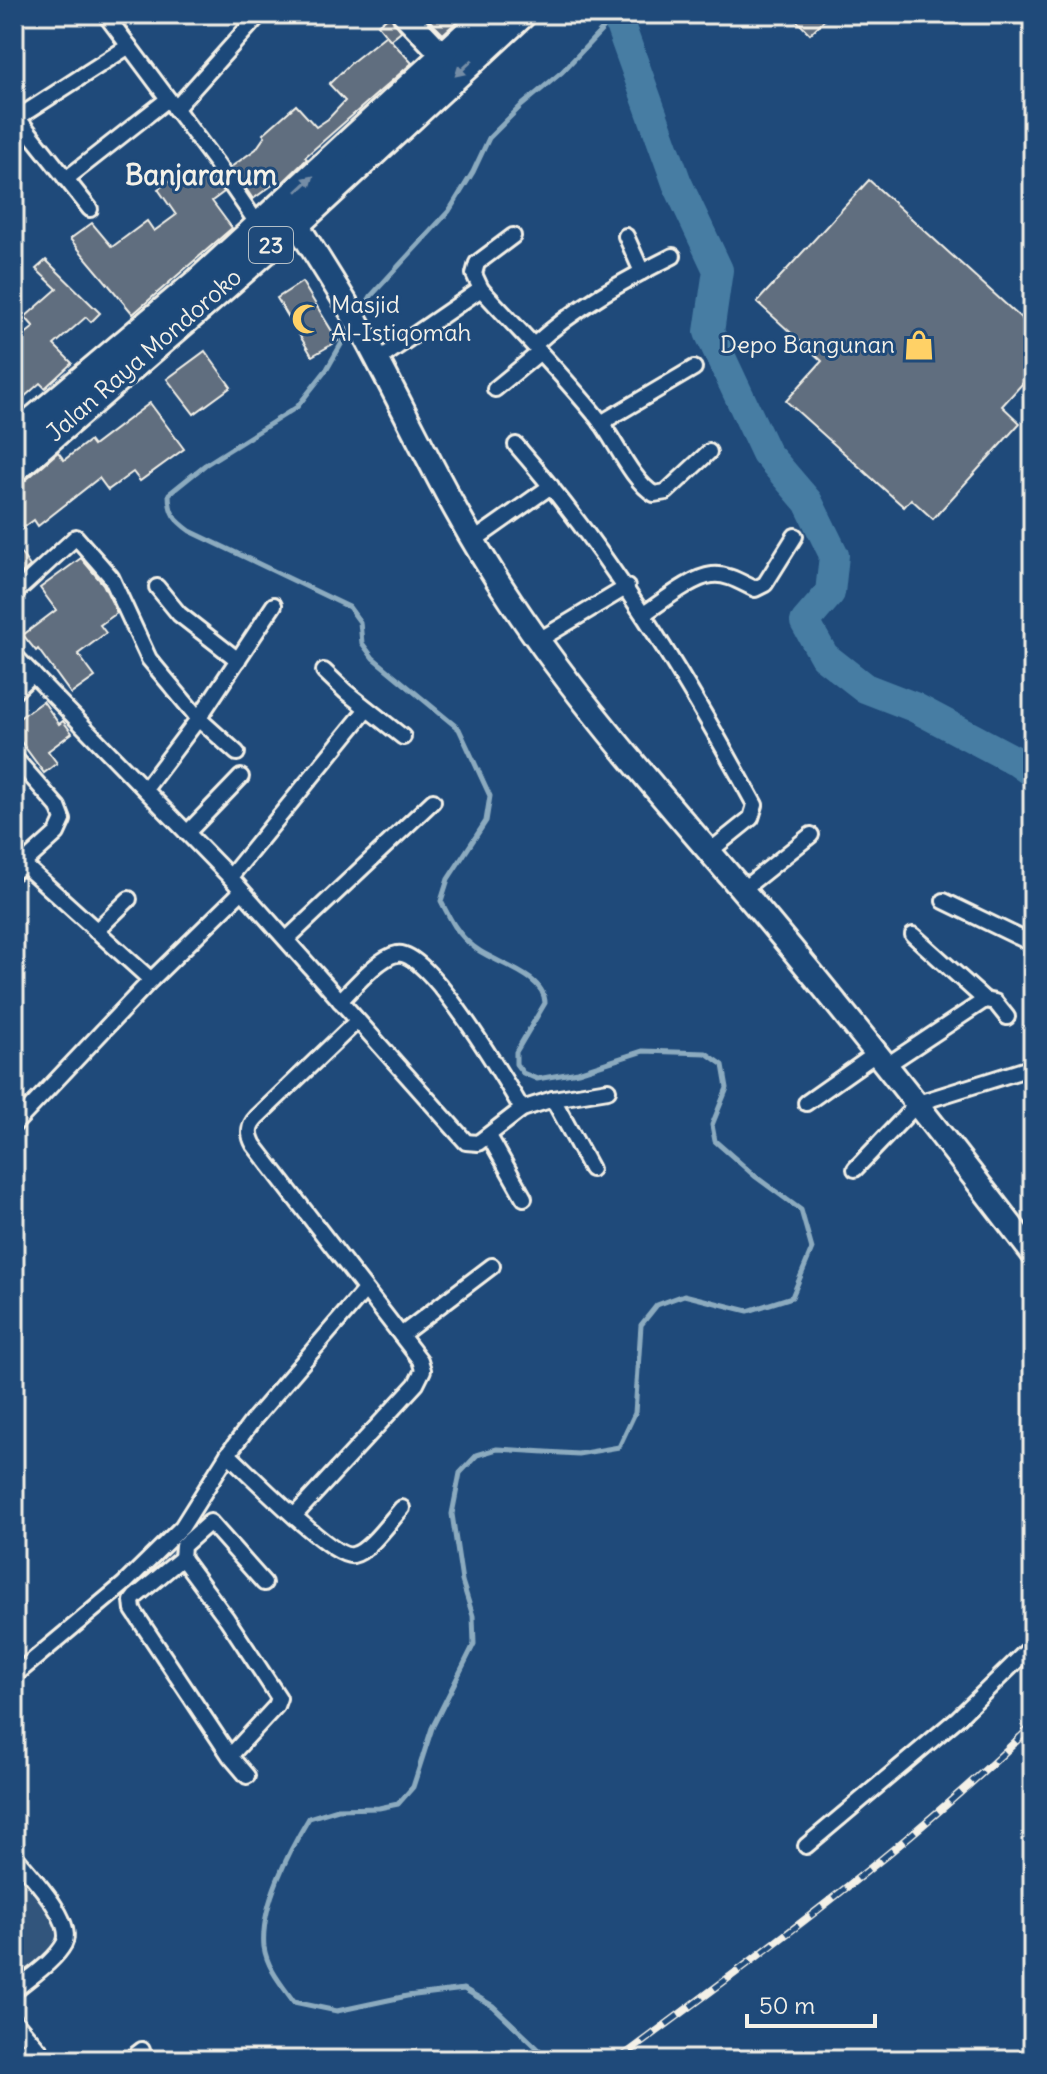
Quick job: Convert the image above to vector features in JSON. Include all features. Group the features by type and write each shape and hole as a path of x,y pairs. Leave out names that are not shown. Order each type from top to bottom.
{"highway":[{"name":"Jalan Raya Mondoroko","path":"14,438 198,283 490,14"},
{"name":"Jalan Raya Mondoroko","path":"14,468 296,223 521,14"}],"street":[{"path":"105,14 259,226"},
{"path":"66,179 172,104 260,14"},
{"path":"404,14 444,56"},
{"path":"90,209 16,118 129,46"},
{"path":"296,223 365,336 473,541 539,640 614,738 918,1103 1033,1254"},
{"path":"513,236 477,263 474,274 481,289 601,423 644,486 654,494 666,492 709,452"},
{"path":"626,236 642,272"},
{"path":"495,389 579,307 673,256"},
{"path":"378,360 481,289"},
{"path":"601,423 694,368"},
{"path":"516,445 551,486 645,613 755,805 751,818 710,851"},
{"path":"473,541 551,486"},
{"path":"645,613 688,585 711,575 760,589 795,536"},
{"path":"14,594 76,537 111,577 149,659 198,718 237,753"},
{"path":"157,587 179,614 238,660"},
{"path":"539,640 627,587"},
{"path":"146,788 198,718 274,605"},
{"path":"14,655 230,877 462,1139 474,1144 522,1109 553,1099 608,1090"},
{"path":"324,671 403,737"},
{"path":"14,692 33,674"},
{"path":"230,877 367,709"},
{"path":"14,757 63,816 57,833 18,868 151,980"},
{"path":"187,833 241,777"},
{"path":"287,939 433,801"},
{"path":"742,890 811,835"},
{"path":"14,1125 151,980 242,891"},
{"path":"96,931 129,899"},
{"path":"944,901 1033,944"},
{"path":"913,935 985,1000 995,1002 1007,1017"},
{"path":"340,1001 387,958 399,953 409,955 433,976 485,1048 522,1109"},
{"path":"806,1103 985,1000"},
{"path":"295,1515 420,1380 423,1365 254,1145 249,1134 253,1121 357,1021"},
{"path":"855,1169 918,1103 1033,1067"},
{"path":"553,1099 591,1169"},
{"path":"489,1136 524,1198"},
{"path":"401,1335 492,1266"},
{"path":"14,1676 136,1574 182,1527 228,1454 292,1373 364,1291"},
{"path":"228,1454 338,1553 351,1556 365,1549 402,1508"},
{"path":"230,1756 276,1706 279,1698 182,1558 183,1546 210,1522 264,1583"},
{"path":"153,1557 164,1572"},
{"path":"182,1558 132,1601 133,1610 230,1756 247,1776"},
{"path":"136,1574 146,1587"},
{"path":"806,1846 958,1718 1033,1645"},
{"path":"14,1855 62,1917 67,1932 66,1940 57,1952 14,1991"},
{"path":"14,2020 48,2060"},
{"path":"16,2060 33,2043"},
{"path":"129,2060 142,2050"}],"shaded area":[{"path":"14,1869 58,1926 53,1945 14,1980"}],"building":[{"path":"429,14 465,14 443,34 426,17"},
{"path":"790,14 830,14 810,34"},
{"path":"390,15 401,31 390,40 378,25"},
{"path":"386,35 412,63 305,157 307,159 281,184 278,181 253,199 231,167 256,149 265,136 263,134 296,105 316,127 328,119 345,101 329,84"},
{"path":"209,175 224,192 212,201 232,228 133,314 70,239 92,223 112,247 147,221 154,231 176,215 158,189 171,180 175,186 183,181 189,190"},
{"name":"Depo Bangunan","path":"869,180 1033,329 1033,372 1002,406 1020,423 933,519 911,499 904,507 786,401 822,361 757,302"},
{"path":"46,260 100,313 91,322 86,317 54,345 72,363 45,388 40,383 14,406 14,343 34,327 25,317 57,289 36,269"},
{"name":"Masjid Al-Istiqomah","path":"302,282 338,341 312,356 277,298"},
{"path":"205,351 231,387 194,414 167,379"},
{"path":"150,403 184,449 140,481 133,472 108,490 99,478 38,526 34,520 14,535 14,486 25,481 58,452 64,460 89,441 93,446"},
{"path":"14,544 30,566 14,580"},
{"path":"81,558 103,584 117,613 100,625 106,633 78,654 95,677 71,694 38,649 36,651 23,635 56,610 40,588"},
{"path":"43,701 59,724 63,721 72,733 48,751 57,763 44,773 21,742 14,747 14,722"}],"waterway":[{"path":"616,14 677,183 718,270 709,332 766,453 808,502 834,555 830,593 805,622 824,656 865,688 914,707 1033,773"},
{"path":"361,312 371,296 449,211 489,138 562,72 616,15"},
{"path":"351,327 327,369 297,407 205,465 169,494 172,512 190,531 349,607 360,622 362,643 373,658 459,729 490,796 486,821 448,879 441,901 468,942 528,977 543,993 545,1003 516,1052 516,1064 523,1073 537,1079 578,1072 643,1051 706,1053 723,1065 727,1088 712,1125 715,1141 756,1177 801,1210 812,1249 792,1297 748,1311 684,1295 657,1305 641,1325 635,1413 619,1447 578,1454 497,1449 477,1455 460,1473 452,1514 462,1581 473,1616 474,1644 432,1728 413,1787 398,1804 379,1808 338,1809 309,1818 271,1897 264,1947 268,1962 294,2002 337,2011 407,1996 464,1989 493,2006 550,2060"}],"railway":[{"path":"618,2060 884,1858 1033,1725"}],"place":[{"name":"Masjid Al-Istiqomah","path":"307,319"},
{"name":"Depo Bangunan","path":"919,345"}],"district":[{"name":"Banjararum","path":"201,175"}]}
